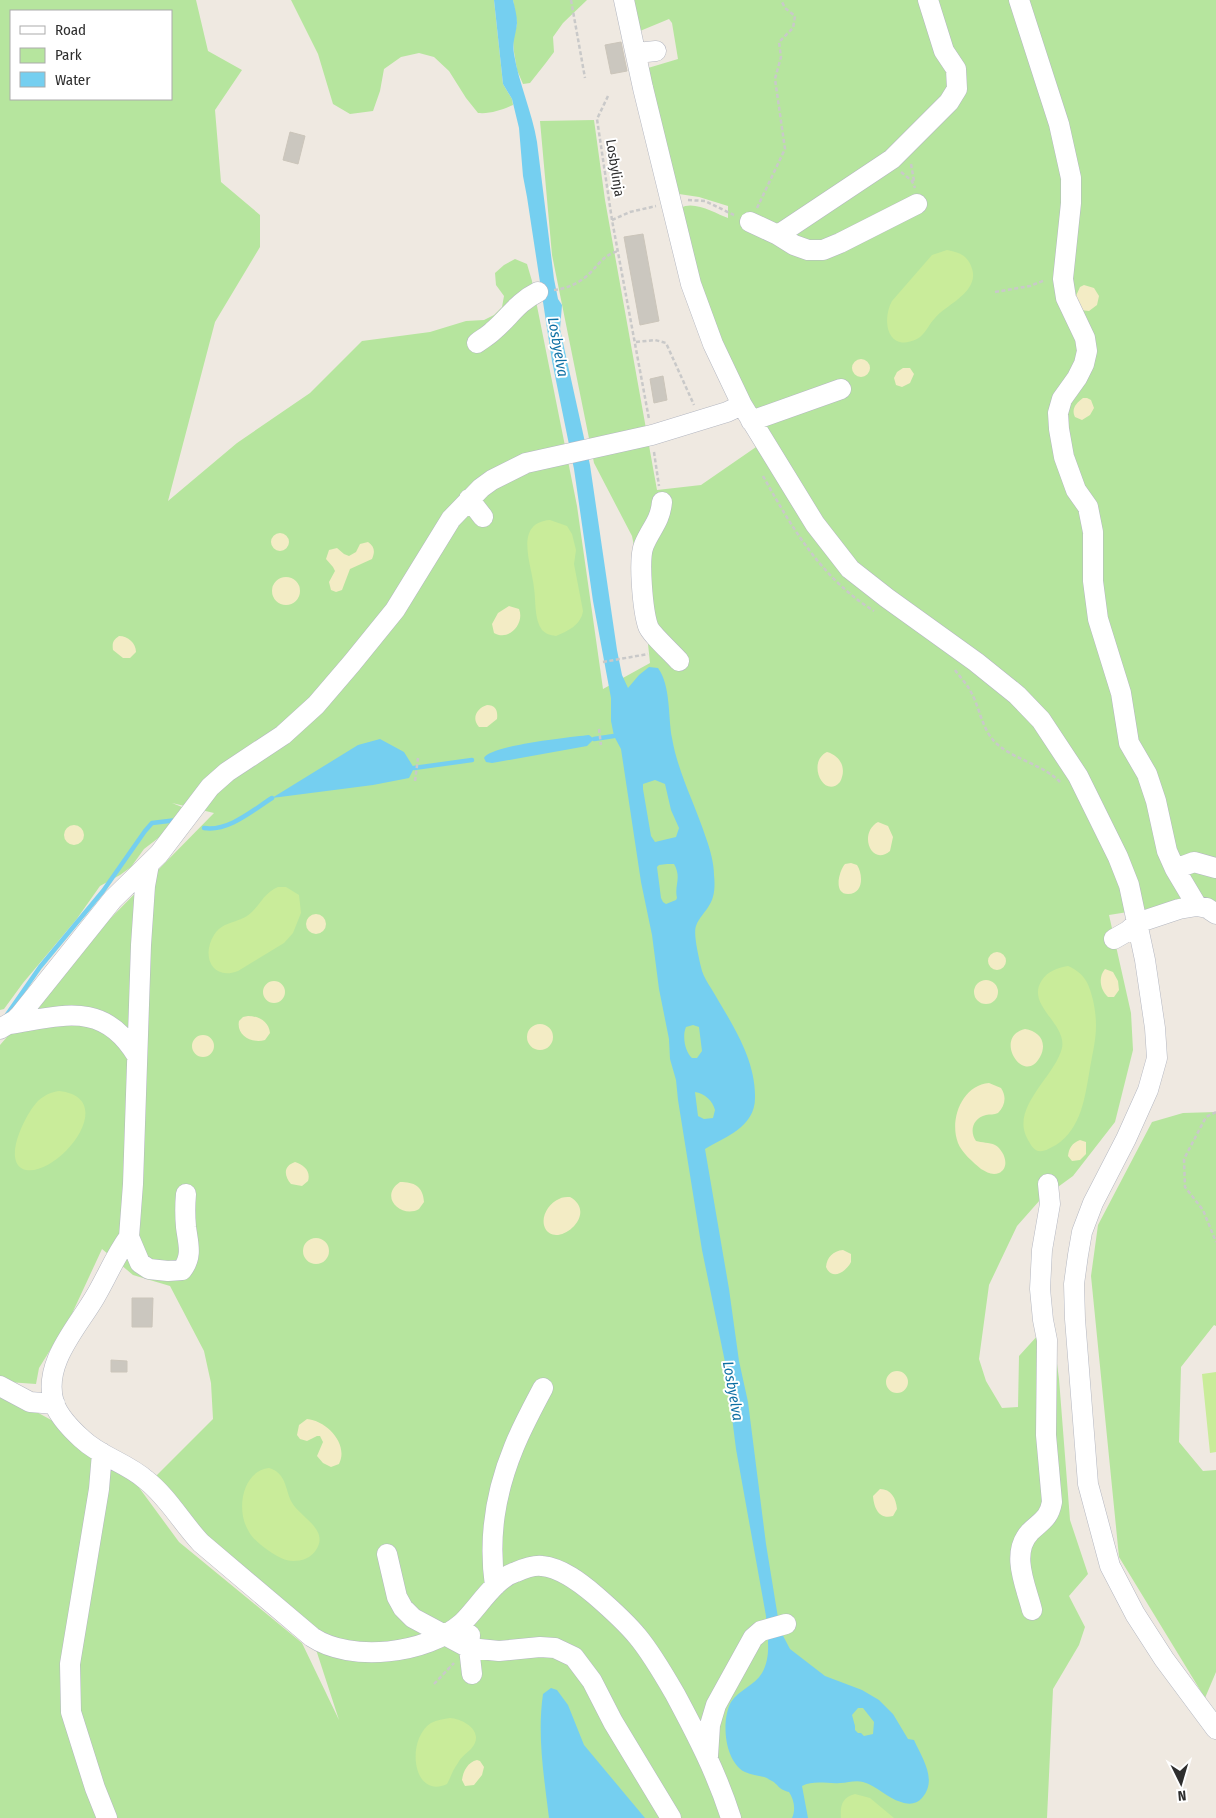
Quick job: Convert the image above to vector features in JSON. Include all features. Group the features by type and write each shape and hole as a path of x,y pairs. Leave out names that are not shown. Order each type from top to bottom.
{"street":[{"path":"624,0 646,52 643,88 691,284 713,344 747,413 815,524 850,569 976,662 1017,695 1041,720 1078,776 1118,857 1129,886 1146,960 1157,1058 1148,1090 1126,1139 1093,1203 1082,1232 1074,1284 1088,1484 1110,1566 1135,1614 1164,1659 1216,1728"},
{"path":"778,235 886,163 949,102 957,89 956,69 944,51 928,0"},
{"path":"1019,0 1060,124 1071,178 1071,203 1064,280 1066,298 1085,338 1087,351 1078,378 1062,399 1058,413 1060,436 1076,490 1088,507 1093,532 1093,581 1098,619 1121,693 1129,743 1146,774 1156,801 1167,851 1175,869 1197,906"},
{"path":"750,222 794,245 808,250 823,250 917,204"},
{"path":"476,343 494,331 518,305 538,292"},
{"path":"5,1026 20,1015 113,899 149,864 210,787 227,772 282,735 316,705 375,637 395,610 450,519 492,480 526,463 652,435 700,420 747,413 841,389"},
{"path":"469,500 483,517"},
{"path":"662,502 660,516 644,546 641,559 642,586 648,628 674,655"},
{"path":"1175,869 1194,862 1216,868"},
{"path":"149,864 145,886 141,936 129,1237 140,1263 149,1269 182,1270 188,1263 190,1250 186,1226 186,1194"},
{"path":"1114,939 1128,932 1137,922 1180,908 1197,906 1207,908 1216,914"},
{"path":"5,1026 55,1016 83,1016 100,1021 117,1031 131,1046 137,1056"},
{"path":"1032,1610 1021,1566 1020,1550 1023,1540 1050,1512 1052,1502 1046,1435 1047,1340 1040,1289 1042,1250 1050,1204 1048,1184"},
{"path":"129,1237 118,1252 56,1364 52,1382 54,1404 61,1416 78,1434 102,1453 146,1480 201,1543 242,1579 324,1644 348,1651 394,1650 422,1645 446,1635 470,1616 495,1586 514,1572 542,1566 561,1572 580,1582 611,1609 639,1638 663,1674 708,1756 720,1784 731,1818"},
{"path":"1043,1320 1075,1319"},
{"path":"0,1386 30,1402 54,1404"},
{"path":"495,1586 491,1560 492,1524 496,1500 514,1446 543,1388"},
{"path":"102,1453 98,1499 70,1664 71,1712 95,1788 107,1818"},
{"path":"387,1554 397,1597 402,1608 413,1618 469,1648 499,1651 540,1647 555,1648 574,1657 592,1681 613,1722 670,1818"},
{"path":"470,1616 469,1648 472,1674"},
{"path":"708,1756 710,1725 716,1705 752,1638 760,1631 786,1624"}],"path":[{"path":"571,0 585,78"},
{"path":"670,202 680,199 705,201 750,222 785,149 775,79 781,57 780,42 793,28 795,16 785,8 781,0"},
{"name":"Losbylinja","path":"608,96 597,119 612,220 636,342 662,502"},
{"path":"886,163 912,181 917,196 917,204"},
{"path":"612,220 630,212 650,207"},
{"path":"562,289 576,283 589,274 599,261 609,253 618,250"},
{"path":"995,292 1030,286 1064,270"},
{"path":"636,342 654,340 666,343 700,420"},
{"path":"761,472 800,539 822,567 846,592 877,614"},
{"path":"603,662 674,655"},
{"path":"954,668 971,690 987,731 997,744 1041,767 1063,785"},
{"path":"599,729 601,745"},
{"path":"415,780 418,758"},
{"path":"1216,1112 1206,1117 1184,1159 1184,1187 1203,1210 1216,1242"},
{"path":"434,1684 469,1648"}],"green space":[{"path":"0,0 196,0 208,51 242,70 215,110 221,182 260,215 260,247 215,322 168,501 237,443 310,393 362,341 430,332 466,321 484,320 494,315 502,307 504,296 496,285 495,273 515,259 527,264 577,506 603,689 650,663 642,586 632,536 594,463 552,255 540,121 594,120 605,200 657,490 701,485 772,436 740,383 721,341 699,275 681,208 686,206 698,207 728,218 728,206 699,197 679,194 648,68 678,59 672,23 669,19 640,31 631,0 1216,0 1216,907 1178,904 1109,915 1131,1013 1133,1050 1115,1122 1073,1176 1040,1200 1017,1226 989,1285 979,1359 986,1381 1002,1408 1018,1407 1019,1356 1039,1334 1053,1333 1059,1379 1070,1520 1088,1574 1069,1596 1085,1627 1079,1645 1053,1689 1047,1818 0,1818 0,1392 53,1421 132,1478 179,1542 302,1643 339,1720 309,1628 193,1528 155,1477 213,1419 211,1383 204,1351 170,1286 133,1275 102,1249 70,1318 39,1368 36,1384 8,1382 0,1377 0,1045 105,924 214,813 172,803 182,807 182,812 170,829 144,849 131,867 100,886 76,920 23,983 4,1009 0,1010"},
{"path":"291,0 494,0 503,84 512,99 513,105 496,111 478,113 449,71 434,57 419,53 401,57 384,69 380,91 373,111 350,114 333,104 318,54"},
{"path":"513,0 587,0 563,23 553,37 554,52 530,83 523,84 517,70 513,40 517,24"},
{"path":"947,250 958,253 967,259 973,275 972,283 962,296 935,318 920,337 907,342 899,342 889,333 887,326 887,317 892,301 932,255"},
{"path":"550,520 567,526 572,534 576,550 574,564 583,611 577,624 556,636 548,634 539,626 527,546 528,537 532,529 539,523"},
{"path":"278,887 286,887 299,895 301,913 293,933 284,943 238,971 221,973 216,970 211,965 209,958 210,943 214,935 225,925 247,916 265,896"},
{"path":"1068,966 1082,975 1090,988 1096,1019 1095,1042 1084,1100 1077,1121 1065,1138 1056,1145 1038,1151 1033,1148 1028,1140 1024,1128 1024,1116 1035,1093 1058,1059 1062,1048 1062,1039 1059,1030 1042,1006 1038,989 1047,974"},
{"path":"59,1091 77,1097 85,1107 85,1121 78,1135 54,1161 39,1169 26,1170 19,1166 15,1158 15,1148 22,1126 39,1100 48,1094"},
{"path":"1216,1112 1216,1326 1214,1325 1181,1367 1179,1442 1203,1471 1216,1470 1216,1672 1205,1698 1119,1557 1091,1276 1098,1225 1152,1122 1183,1113"},
{"path":"1216,1372 1216,1452 1210,1453 1202,1374"},
{"path":"269,1468 275,1470 282,1477 291,1501 316,1529 319,1536 316,1550 306,1558 290,1561 272,1553 253,1537 244,1522 242,1502 247,1484 253,1476"},
{"path":"450,1718 467,1724 475,1732 475,1743 459,1761 447,1784 435,1787 426,1784 420,1776 416,1754 418,1742 423,1731 431,1723"},
{"path":"855,1794 870,1798 894,1818 841,1818 843,1803 847,1797"}],"sand":[{"path":"1084,285 1094,288 1099,296 1097,305 1089,311 1080,310 1075,298 1080,287"},
{"path":"857,359 865,359 870,364 868,375 857,377 852,372 852,364"},
{"path":"903,368 910,368 914,374 910,383 902,387 896,385 894,378 897,372"},
{"path":"1083,398 1091,400 1094,408 1090,415 1082,420 1075,417 1074,409 1076,404"},
{"path":"276,533 284,533 289,538 287,549 276,551 271,546 271,538"},
{"path":"368,542 374,550 372,559 350,569 342,590 336,592 331,590 329,582 335,571 326,559 329,550 337,548 349,556 356,552 360,544"},
{"path":"286,577 296,581 300,591 296,601 286,605 276,601 272,591 276,581"},
{"path":"509,606 519,609 520,620 518,625 514,630 505,635 494,633 492,624 498,613"},
{"path":"119,636 128,639 135,646 136,652 130,658 123,658 113,650 113,642"},
{"path":"487,705 496,709 497,719 487,727 479,727 475,720 476,714 480,708"},
{"path":"827,752 839,760 843,768 840,782 834,786 828,786 823,783 818,771 818,763"},
{"path":"878,822 888,826 893,837 890,851 883,855 877,855 869,847 869,833"},
{"path":"74,825 81,828 84,835 81,842 74,845 67,842 64,835 67,828"},
{"path":"845,864 857,865 859,869 861,883 857,891 848,894 840,890 839,877"},
{"path":"312,914 320,914 326,920 326,928 320,934 312,934 306,928 306,920"},
{"path":"993,952 1001,952 1006,957 1004,968 993,970 988,965 988,957"},
{"path":"1105,969 1113,972 1118,981 1119,990 1114,997 1108,997 1102,987 1101,976"},
{"path":"986,980 995,983 998,992 995,1001 986,1004 977,1001 974,992 977,983"},
{"path":"274,981 282,984 285,992 282,1000 274,1003 266,1000 263,992 266,984"},
{"path":"243,1017 260,1018 266,1023 270,1033 265,1040 255,1041 242,1034 239,1021"},
{"path":"540,1024 549,1028 553,1037 549,1046 540,1050 531,1046 527,1037 531,1028"},
{"path":"1025,1029 1034,1032 1041,1038 1043,1047 1040,1057 1033,1065 1026,1066 1014,1057 1011,1049 1011,1041 1016,1034"},
{"path":"203,1035 213,1042 214,1046 207,1056 203,1057 193,1050 192,1046 199,1036"},
{"path":"989,1083 1001,1088 1005,1098 1004,1104 998,1113 986,1115 978,1119 975,1122 973,1133 976,1141 995,1145 1003,1154 1005,1167 999,1173 994,1174 981,1169 962,1150 958,1143 955,1124 960,1105 965,1097 980,1085"},
{"path":"1080,1140 1086,1142 1086,1154 1080,1160 1072,1161 1068,1156 1069,1151 1073,1144"},
{"path":"295,1162 308,1171 308,1181 302,1186 291,1184 286,1175 288,1166"},
{"path":"400,1182 413,1184 420,1189 424,1202 419,1209 406,1211 395,1205 391,1194"},
{"path":"570,1197 578,1204 580,1212 578,1220 566,1232 558,1235 550,1234 544,1224 546,1211 555,1201"},
{"path":"316,1238 325,1242 329,1251 325,1260 316,1264 307,1260 303,1251 307,1242"},
{"path":"843,1250 851,1254 851,1262 839,1274 832,1274 826,1267 829,1257 833,1253"},
{"path":"897,1371 905,1374 908,1382 905,1390 897,1393 889,1390 886,1382 889,1374"},
{"path":"307,1419 322,1424 329,1429 339,1442 341,1456 339,1464 331,1467 323,1463 317,1456 323,1442 320,1436 307,1441 300,1439 297,1435 299,1425"},
{"path":"880,1489 890,1492 894,1498 897,1509 893,1516 881,1515 876,1509 873,1496"},
{"path":"477,1760 484,1767 482,1775 474,1785 465,1786 462,1780 463,1773 471,1763"}],"water":[{"name":"Losbyelva","path":"494,0 513,0 517,23 514,54 537,142 554,279 558,299 562,305 560,329 590,465 622,675 628,688 649,667 658,668 665,684 675,751 682,776 702,825 712,856 713,897 697,923 695,930 699,958 704,975 744,1047 752,1072 755,1098 754,1108 750,1117 738,1130 705,1149 729,1289 739,1361 748,1402 766,1544 780,1630 790,1649 825,1676 862,1690 879,1700 893,1714 908,1739 914,1740 927,1769 929,1784 922,1798 918,1802 910,1804 891,1798 863,1782 811,1783 802,1786 808,1818 792,1818 794,1805 789,1792 767,1778 745,1772 738,1767 726,1740 726,1719 731,1702 759,1677 767,1660 766,1616 736,1449 725,1362 702,1250 676,1080 670,1059 669,1039 659,989 652,935 641,882 621,749 614,736 611,721 611,698 593,601 574,469 552,361 523,176 519,128 512,99 503,84","holes":["655,780 665,784 671,810 679,828 676,837 655,842 651,836 643,784","674,864 678,877 677,898 666,904 661,898 657,867 659,865","693,1025 699,1027 702,1051 697,1058 692,1058 686,1048 684,1039 686,1027","695,1092 705,1096 714,1107 713,1118 704,1119 698,1116","858,1708 863,1708 874,1722 873,1734 864,1736 855,1730 852,1715"]},
{"path":"589,735 594,739 587,746 492,763 486,762 484,758 490,753 501,749"},
{"path":"380,739 404,752 414,768 409,778 373,785 272,798 358,745"},
{"path":"551,1688 557,1690 568,1705 584,1745 645,1818 549,1818 542,1756 541,1709 543,1694"}],"building":[{"path":"621,42 627,71 611,74 605,45"},
{"path":"290,132 305,136 298,164 283,160"},
{"path":"643,234 659,321 640,325 624,237"},
{"path":"663,376 667,400 654,403 650,379"},
{"path":"132,1298 153,1298 152,1327 132,1327"},
{"path":"111,1360 127,1361 127,1372 111,1372"}],"waterway":[{"path":"594,739 614,736"},
{"path":"414,768 472,760"},
{"path":"204,828 222,827 240,819 272,798"},
{"path":"6,1016 40,967 103,891 145,831 152,823 177,820"}]}
